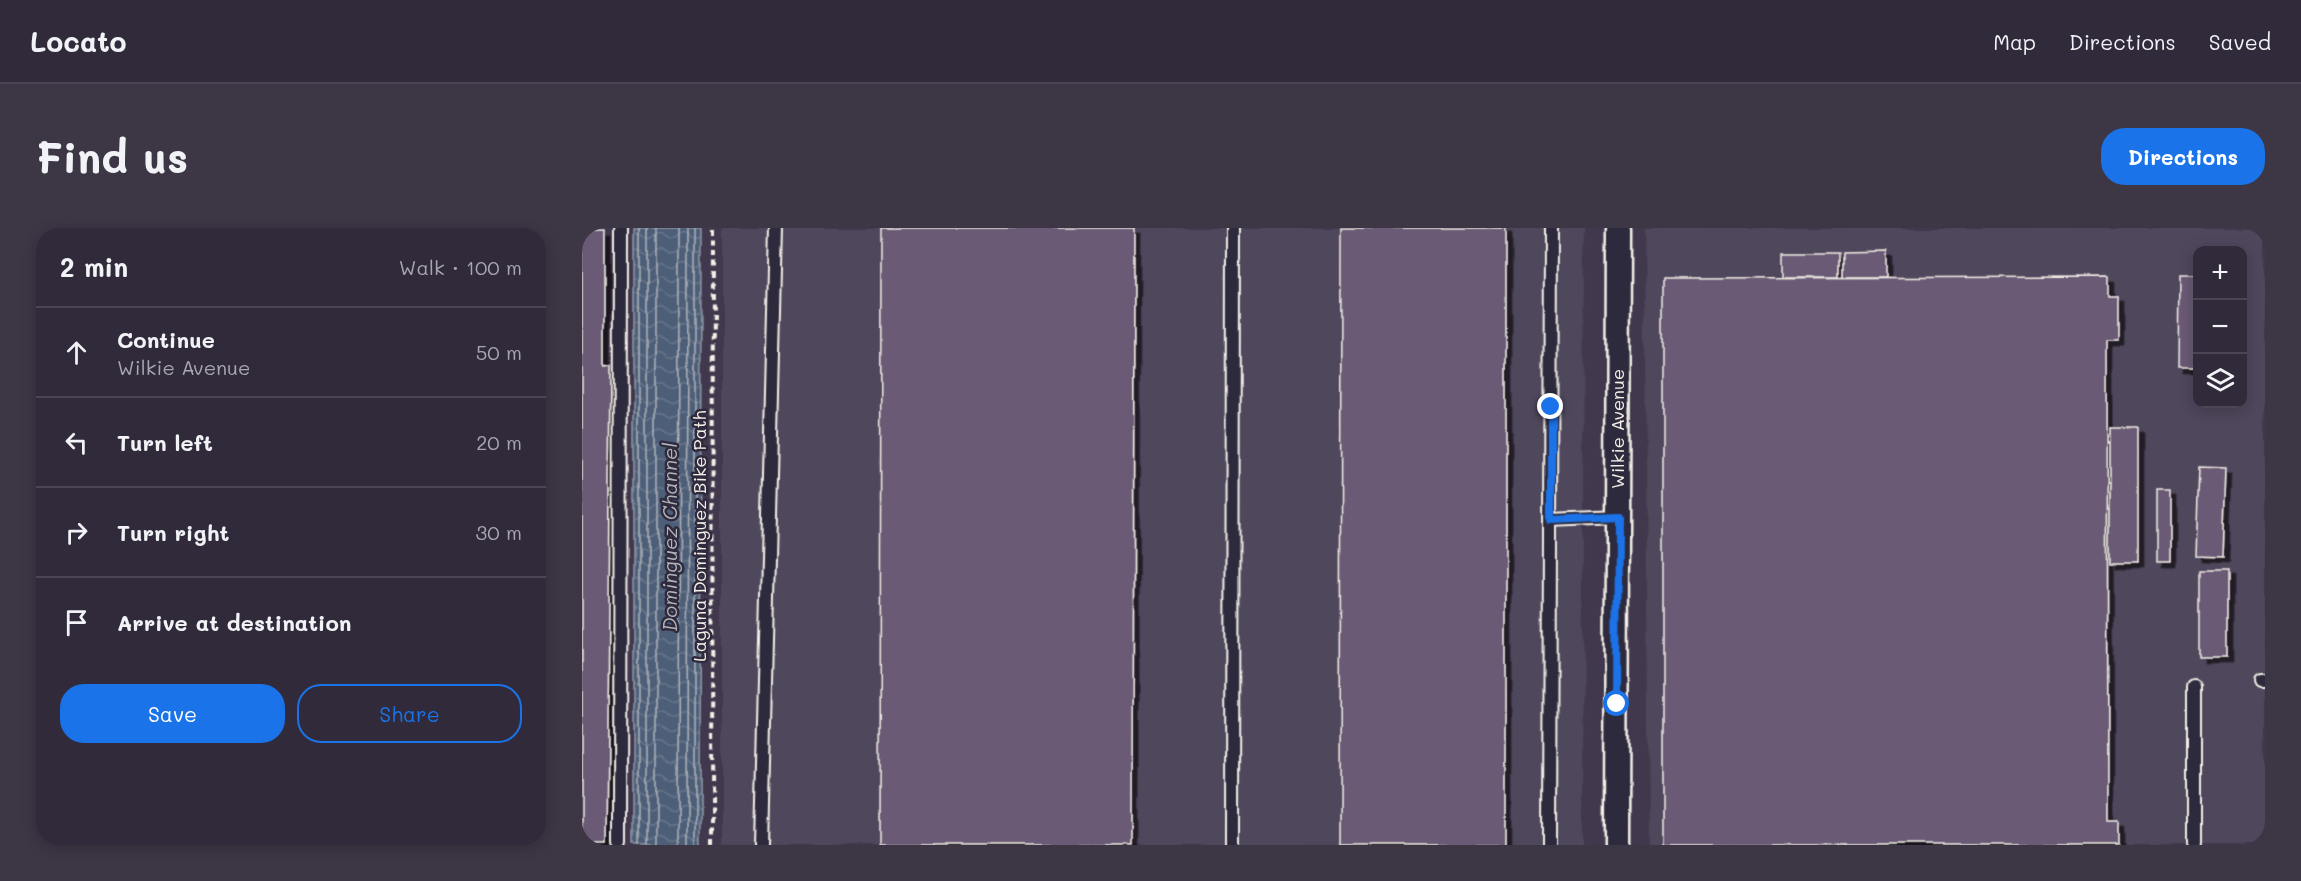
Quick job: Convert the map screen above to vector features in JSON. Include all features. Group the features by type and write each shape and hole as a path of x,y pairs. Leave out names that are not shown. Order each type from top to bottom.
{"street":[{"name":"Wilkie Avenue","path":"1616,845 1618,228"}],"lane":[{"path":"620,845 621,228"},
{"path":"761,845 776,228"},
{"path":"1232,845 1233,228"},
{"path":"1549,845 1551,228"},
{"path":"1551,520 1618,517"},
{"path":"2194,687 2194,845"}],"path":[{"name":"Laguna Dominguez Bike Path","path":"712,845 714,228"}],"shaded area":[{"path":"722,228 1584,228 1582,845 722,845"},
{"path":"1644,228 2265,228 2265,845 1649,845"}],"water":[{"name":"Dominguez Channel","path":"634,228 701,228 700,845 634,845"}],"building":[{"path":"582,228 605,228 605,366 611,365 607,845 582,845"},
{"path":"881,228 1134,228 1133,845 880,845"},
{"path":"1341,228 1506,228 1506,845 1340,845"},
{"path":"1886,251 1886,277 1842,277 1842,252"},
{"path":"1783,252 1838,252 1838,277 1783,277"},
{"path":"2178,274 2193,274 2193,368 2177,368"},
{"path":"2110,277 2110,296 2119,296 2119,340 2107,340 2108,822 2119,822 2119,845 1663,845 1663,278"},
{"path":"2110,427 2138,427 2138,561 2110,561"},
{"path":"2199,467 2226,468 2223,557 2196,556"},
{"path":"2157,490 2170,490 2170,561 2157,561"},
{"path":"2199,571 2227,571 2227,657 2199,657"}],"route":[{"path":"1551,407 1551,520 1618,517 1617,704"}]}
